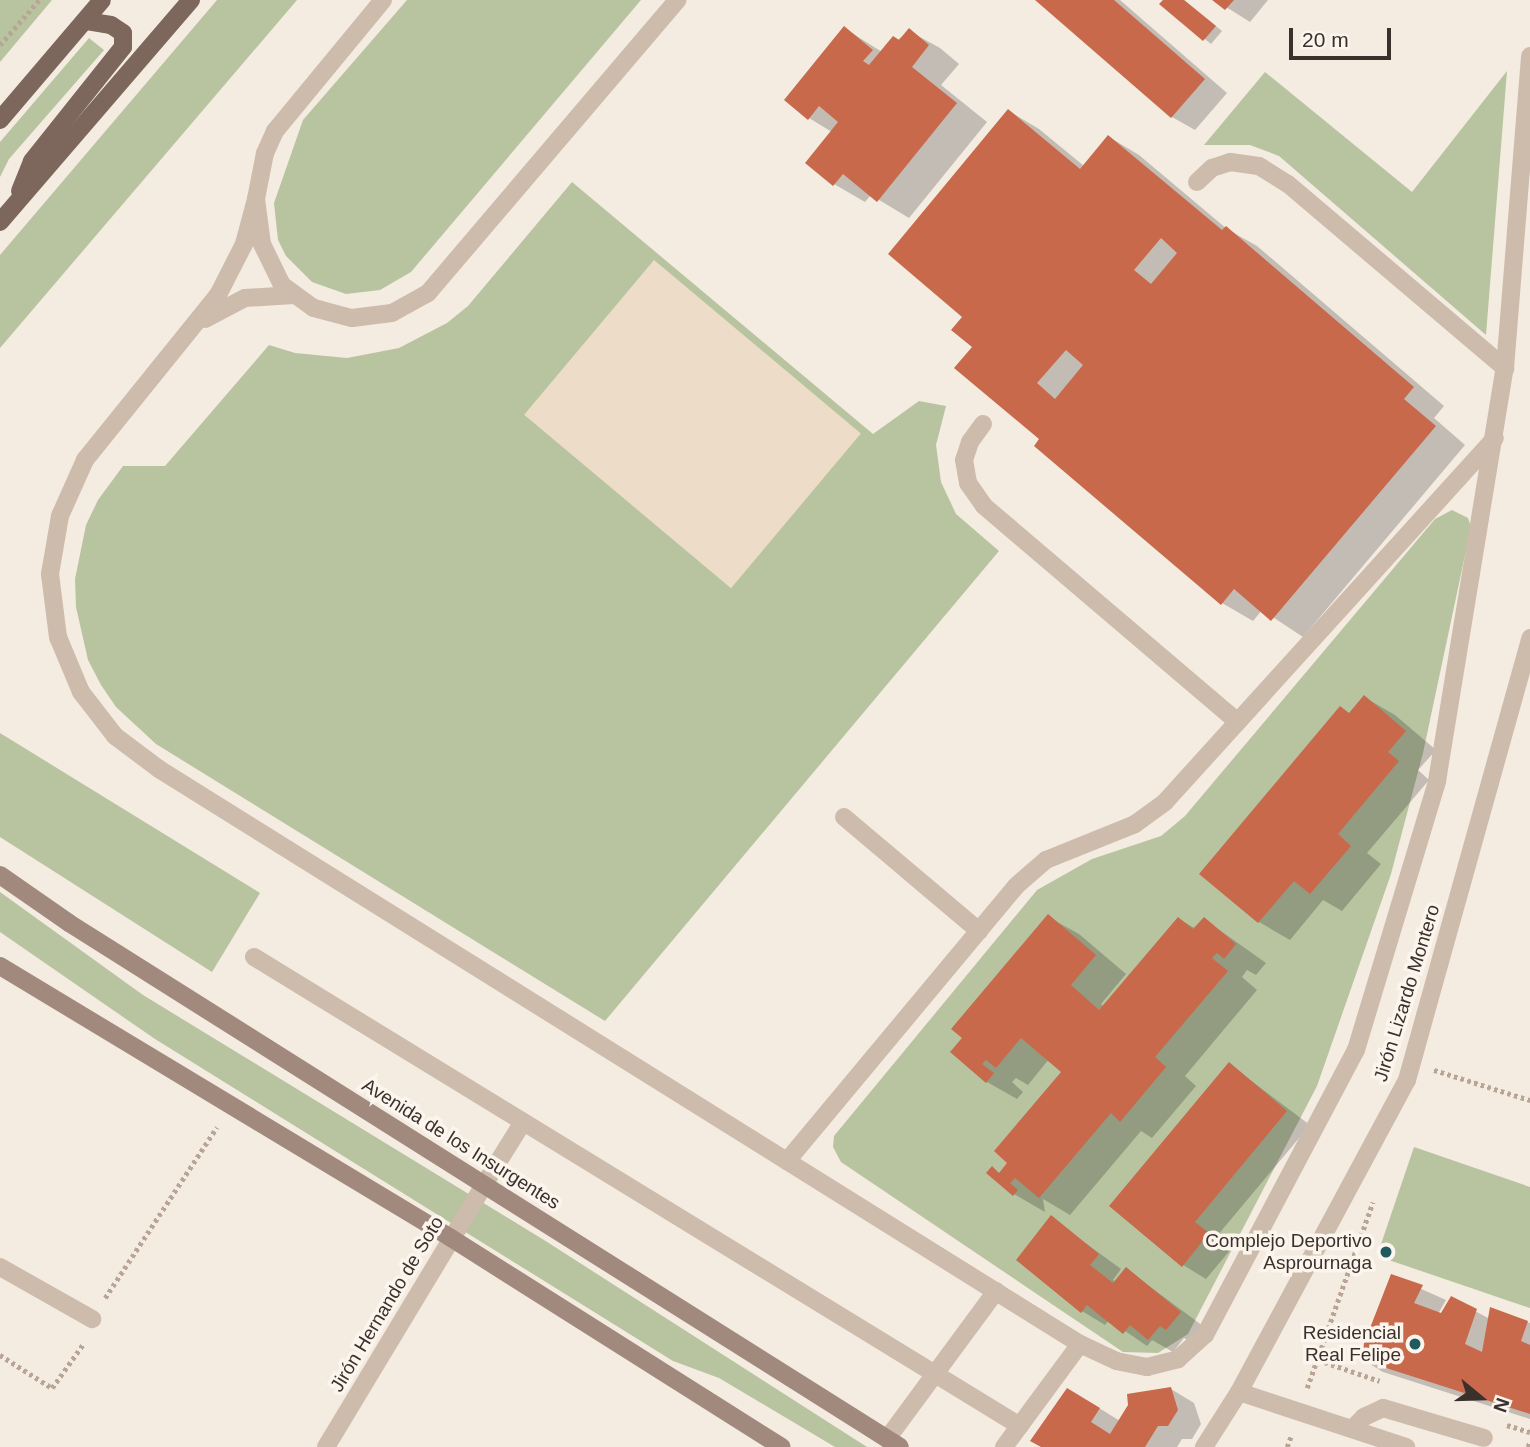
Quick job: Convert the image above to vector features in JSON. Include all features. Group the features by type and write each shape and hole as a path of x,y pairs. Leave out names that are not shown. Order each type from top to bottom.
{"main road":[{"path":"0,120 102,0"},
{"path":"0,222 191,0"},
{"path":"13,207 32,161 123,47 122,33 111,25 85,21"},
{"name":"Avenida de los Insurgentes","path":"0,875 69,923 485,1183 891,1443"},
{"path":"0,966 230,1109 451,1238 782,1447"}],"street":[{"path":"383,0 275,131 265,153 256,200 233,270 193,328 85,460 60,516 51,574 58,636 81,692 115,736 159,769 1080,1344 1116,1361 1147,1367 1178,1359 1205,1335 1356,1050 1437,781 1496,437 1505,368 1530,55"},
{"path":"256,200 262,244 282,285 294,295 314,308 352,318 392,313 428,293 677,0"},
{"path":"1197,182 1212,168 1230,162 1259,166 1288,184 1505,368"},
{"path":"193,328 220,308 246,298 294,295"},
{"path":"983,424 970,442 964,460 968,483 985,506 1238,722"},
{"path":"787,1161 979,931 1046,860 1135,824 1165,802 1496,437"},
{"name":"Jirón Lizardo Montero","path":"1204,1447 1239,1392 1412,1063 1530,638"},
{"path":"844,817 979,931"},
{"path":"254,957 1020,1426"},
{"name":"Jirón Hernando de Soto","path":"326,1447 523,1122"},
{"path":"0,1267 92,1319"},
{"path":"891,1443 934,1373 996,1291"},
{"path":"1004,1447 1080,1344"},
{"path":"1239,1392 1406,1447"},
{"path":"1352,1429 1364,1417 1383,1408 1484,1438"}],"path":[{"path":"0,45 38,0"},
{"path":"1412,1063 1530,1100"},
{"path":"0,1355 52,1388 96,1325 92,1319 230,1109"},
{"path":"1287,1447 1376,1194"},
{"path":"1528,1447 1530,1441"}],"green space":[{"path":"0,0 52,0 0,62"},
{"path":"217,0 297,0 0,348 0,255"},
{"path":"407,0 641,0 411,272 380,290 346,294 312,282 286,256 278,240 274,203 303,120"},
{"path":"89,38 104,50 9,159 0,177 0,142"},
{"path":"1507,71 1486,335 1279,156 1250,145 1204,145 1265,72 1412,192"},
{"path":"572,182 873,434 919,401 946,406 936,445 941,482 956,514 999,551 605,1021 156,744 116,707 101,685 88,660 76,607 75,579 86,525 98,500 123,466 165,466 269,345 295,353 347,358 399,348 447,323 468,306"},
{"path":"1452,510 1468,518 1471,527 1423,753 1391,874 1317,1086 1188,1334 1158,1353 1123,1352 841,1162 833,1147 834,1136 1037,890 1092,859 1161,836 1185,816 1435,519"},
{"path":"0,733 260,893 212,972 0,837"},
{"path":"0,892 143,995 544,1240 867,1447 835,1447 719,1378 673,1361 155,1039 0,932"},
{"path":"1414,1147 1530,1187 1530,1308 1377,1256"}],"shaded area":[{"path":"654,260 861,434 731,588 524,415"}],"building":[{"path":"1035,0 1114,0 1205,79 1171,118"},
{"path":"1163,0 1184,0 1216,26 1203,41 1159,4"},
{"path":"1212,0 1234,0 1225,10"},
{"path":"844,26 873,50 863,61 869,65 893,36 899,40 909,28 929,45 912,67 957,103 877,202 843,174 833,186 805,163 838,122 819,106 808,120 784,100"},
{"path":"1008,109 1080,169 1108,135 1222,230 1226,226 1414,387 1404,399 1436,426 1271,621 1234,589 1221,605 1034,446 1039,439 954,368 972,347 951,330 962,317 888,254","holes":["1161,238 1177,253 1151,284 1134,270","1066,350 1083,365 1055,399 1037,383"]},
{"path":"1364,695 1406,731 1388,752 1399,761 1338,834 1351,846 1310,894 1294,881 1258,923 1199,874 1340,706 1349,713"},
{"path":"1048,914 1096,955 1071,985 1099,1010 1178,917 1193,929 1204,917 1236,944 1224,959 1217,953 1212,958 1228,971 1155,1057 1166,1067 1120,1122 1111,1113 1039,1198 1015,1178 1010,1183 1018,1190 1013,1196 986,1173 992,1166 999,1173 1007,1163 994,1151 1061,1072 1021,1038 996,1068 986,1060 982,1064 994,1073 986,1083 950,1052 962,1038 951,1029"},
{"path":"1229,1062 1287,1111 1195,1222 1209,1233 1182,1267 1109,1206"},
{"path":"1051,1215 1099,1254 1090,1265 1113,1283 1126,1267 1181,1312 1166,1330 1160,1326 1148,1340 1130,1325 1123,1334 1087,1305 1081,1313 1016,1260"},
{"name":"Residencial Real Felipe","path":"1391,1274 1423,1285 1414,1303 1441,1313 1451,1296 1477,1309 1465,1344 1482,1352 1490,1307 1528,1321 1521,1341 1530,1345 1530,1414 1358,1359"},
{"path":"1171,1387 1178,1410 1168,1426 1158,1426 1145,1447 1041,1447 1030,1441 1067,1388 1100,1408 1091,1422 1110,1434 1128,1405 1127,1394"}],"place":[{"name":"Complejo Deportivo Asprournaga","path":"1386,1252"},
{"name":"Residencial Real Felipe","path":"1415,1344"}]}
